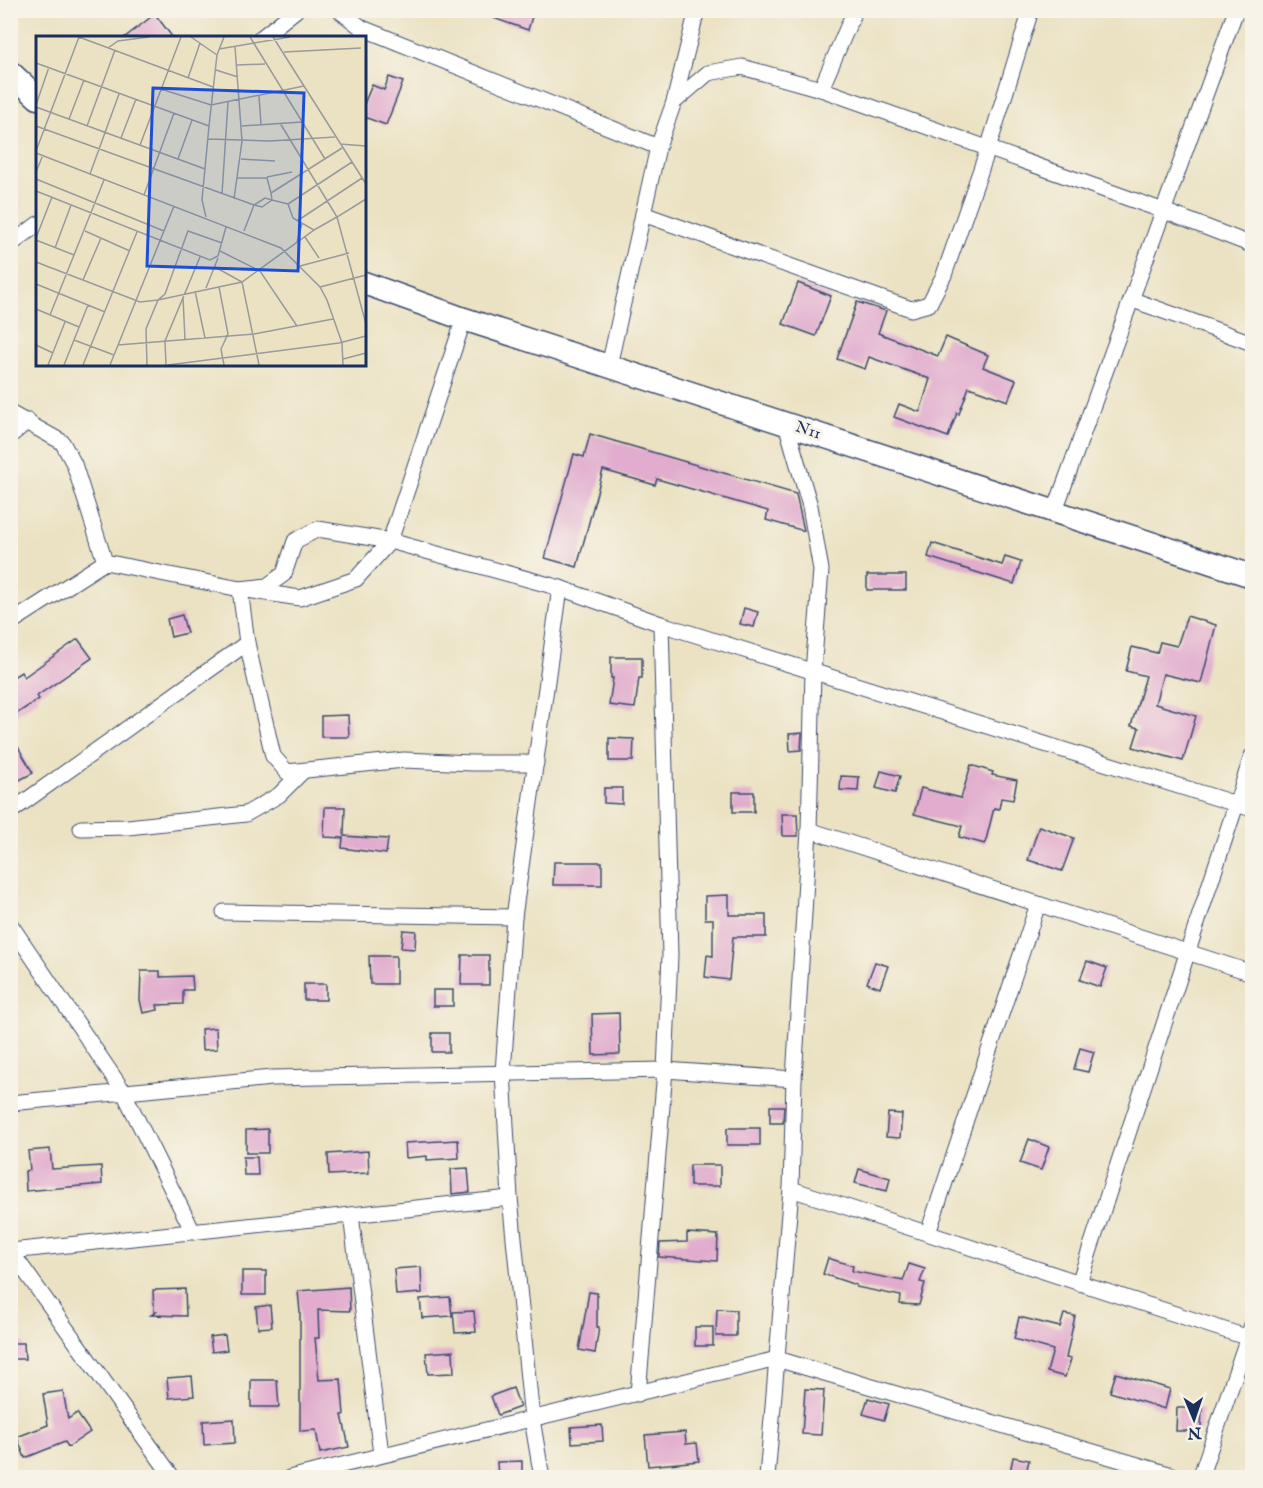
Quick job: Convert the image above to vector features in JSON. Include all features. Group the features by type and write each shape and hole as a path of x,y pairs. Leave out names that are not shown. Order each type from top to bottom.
{"main road":[{"path":"10,72 36,96"},
{"name":"N11","path":"366,284 464,319 1252,576"}],"street":[{"path":"264,36 296,10"},
{"path":"339,10 362,28 658,147"},
{"path":"609,366 658,147 674,102 697,10"},
{"path":"821,89 855,10"},
{"path":"643,214 910,309 929,304 944,275 988,149 1031,10"},
{"path":"1054,513 1236,10"},
{"path":"674,102 708,74 742,67 821,89 1252,244"},
{"path":"10,257 13,243 36,226"},
{"path":"1132,300 1252,343"},
{"path":"10,623 105,562 240,589 300,598 356,579 390,541 464,319"},
{"path":"10,413 62,442 74,464 105,562"},
{"path":"10,436 28,421"},
{"path":"768,1478 791,1189 794,1079 809,830 813,672 821,570 810,506 786,424"},
{"path":"240,589 267,586 284,574 295,541 318,529 390,541 560,588 661,624 1252,809"},
{"path":"542,1478 532,1419 510,1198 503,1072 514,917 560,588"},
{"path":"240,589 247,643 273,756 287,772 404,760 536,763"},
{"path":"639,1394 665,1070 670,955 661,624"},
{"path":"10,812 247,643"},
{"path":"1079,1283 1252,756"},
{"path":"81,828 128,827 246,814 279,795 303,772"},
{"path":"809,830 1252,974"},
{"path":"928,1233 1038,904"},
{"path":"224,912 514,917"},
{"path":"10,924 123,1091 193,1232"},
{"path":"10,1103 272,1078 665,1070 794,1079"},
{"path":"791,1189 1079,1283 1251,1334 1200,1478"},
{"path":"173,1478 11,1250 510,1198"},
{"path":"351,1215 381,1454"},
{"path":"289,1478 777,1359 1182,1478"}],"building":[{"path":"480,10 534,10 528,30 479,13"},
{"path":"155,14 172,36 127,36"},
{"path":"389,77 403,82 386,125 366,118 366,99 372,85 384,90"},
{"path":"798,283 831,296 816,336 783,324"},
{"path":"857,302 886,311 878,333 938,356 946,337 988,355 983,367 1016,380 1008,401 969,387 948,437 894,417 899,404 920,412 930,379 869,357 865,369 837,359"},
{"path":"590,434 796,494 804,531 766,520 768,511 657,479 655,485 603,470 577,567 545,558 574,454 584,457"},
{"path":"932,543 1002,565 1005,557 1021,562 1014,584 928,557"},
{"path":"867,575 906,575 906,590 867,590"},
{"path":"744,608 758,612 754,627 740,624"},
{"path":"182,615 187,633 171,637 167,619"},
{"path":"1187,616 1216,625 1201,683 1163,674 1155,704 1196,716 1183,761 1133,747 1139,728 1131,726 1146,676 1126,671 1132,647 1157,653 1160,642 1177,646"},
{"path":"78,639 92,658 37,696 39,699 10,718 10,679 21,672 24,677"},
{"path":"611,657 642,657 642,678 639,678 635,708 609,705 613,678 611,678"},
{"path":"348,715 349,737 321,737 321,716"},
{"path":"10,733 33,773 10,785"},
{"path":"802,733 801,750 790,751 789,734"},
{"path":"609,738 634,739 633,761 609,761"},
{"path":"971,765 993,772 992,775 1017,780 1013,800 1001,798 999,809 994,808 985,844 959,837 962,826 914,814 921,788 961,798"},
{"path":"881,771 900,776 895,793 876,788"},
{"path":"841,776 859,777 858,791 840,790"},
{"path":"604,788 622,788 622,804 604,803"},
{"path":"733,792 754,792 754,812 733,812"},
{"path":"325,807 345,807 344,836 388,839 386,854 342,848 343,838 324,837"},
{"path":"782,814 797,814 798,836 783,836"},
{"path":"1039,826 1074,838 1062,871 1028,860"},
{"path":"554,862 602,862 602,885 553,885"},
{"path":"729,895 729,915 766,915 766,937 733,937 729,980 705,977 707,955 713,956 713,919 705,919 705,896"},
{"path":"403,930 416,931 415,949 401,948"},
{"path":"462,955 489,955 489,985 461,985"},
{"path":"369,956 396,956 396,984 370,984"},
{"path":"1087,961 1107,968 1100,987 1080,980"},
{"path":"875,962 888,966 880,988 867,983"},
{"path":"141,971 160,971 160,977 192,976 193,990 183,990 183,1004 157,1005 158,1010 143,1013 140,1000"},
{"path":"304,984 326,984 326,1000 304,1000"},
{"path":"433,990 453,990 453,1006 433,1006"},
{"path":"619,1013 620,1054 593,1055 592,1014"},
{"path":"216,1028 217,1049 202,1050 201,1029"},
{"path":"432,1033 449,1033 449,1052 432,1052"},
{"path":"1080,1048 1094,1052 1088,1072 1074,1069"},
{"path":"770,1106 784,1106 783,1123 770,1123"},
{"path":"888,1113 902,1114 900,1138 886,1137"},
{"path":"727,1128 760,1128 760,1145 727,1145"},
{"path":"268,1129 268,1153 246,1153 246,1130"},
{"path":"1029,1139 1049,1147 1041,1170 1020,1163"},
{"path":"458,1140 459,1158 427,1160 427,1156 406,1158 405,1143"},
{"path":"50,1149 52,1169 101,1166 102,1184 26,1191 25,1171 30,1170 28,1151"},
{"path":"368,1151 369,1173 329,1175 328,1154"},
{"path":"243,1157 257,1157 258,1175 244,1175"},
{"path":"690,1165 720,1165 720,1186 690,1186"},
{"path":"468,1168 470,1192 452,1194 451,1169"},
{"path":"859,1169 890,1178 887,1191 855,1183"},
{"path":"687,1233 718,1235 717,1261 659,1257 660,1243 687,1242"},
{"path":"828,1258 853,1266 852,1271 903,1281 909,1264 925,1269 920,1282 925,1283 919,1305 900,1304 901,1296 856,1287 856,1285 823,1274"},
{"path":"421,1267 422,1293 396,1295 394,1269"},
{"path":"242,1271 266,1271 266,1295 242,1295"},
{"path":"349,1287 350,1311 318,1310 319,1338 315,1338 319,1380 341,1379 344,1415 342,1415 349,1447 320,1453 316,1430 300,1431 298,1291"},
{"path":"185,1289 186,1316 151,1315 156,1312 154,1312 153,1290"},
{"path":"589,1292 597,1293 597,1327 599,1327 595,1353 579,1350"},
{"path":"450,1297 452,1316 422,1318 420,1299"},
{"path":"270,1305 272,1327 258,1328 256,1307"},
{"path":"717,1309 736,1310 736,1336 716,1336"},
{"path":"474,1311 476,1332 455,1333 453,1312"},
{"path":"1064,1314 1075,1316 1066,1358 1071,1359 1065,1377 1047,1372 1053,1350 1014,1339 1019,1317 1060,1327"},
{"path":"695,1327 713,1327 713,1346 695,1346"},
{"path":"225,1335 227,1350 212,1352 210,1337"},
{"path":"10,1343 24,1343 25,1359 10,1359"},
{"path":"453,1351 454,1373 428,1374 426,1353"},
{"path":"1116,1373 1170,1389 1165,1409 1110,1392"},
{"path":"192,1376 194,1396 169,1398 167,1378"},
{"path":"251,1380 277,1380 279,1407 251,1407"},
{"path":"513,1388 520,1407 498,1415 491,1396"},
{"path":"805,1389 824,1390 821,1435 802,1434"},
{"path":"63,1391 68,1419 77,1413 90,1432 68,1447 65,1442 25,1458 17,1437 48,1425 43,1394"},
{"path":"868,1398 889,1404 884,1420 863,1414"},
{"path":"1177,1408 1202,1408 1201,1431 1176,1431"},
{"path":"234,1419 235,1443 204,1445 203,1421"},
{"path":"602,1425 603,1441 572,1443 571,1427"},
{"path":"685,1432 686,1444 697,1443 699,1461 648,1466 645,1435"},
{"path":"1013,1457 1029,1460 1025,1478 1009,1478"},
{"path":"522,1461 522,1478 498,1478 497,1462"}]}
